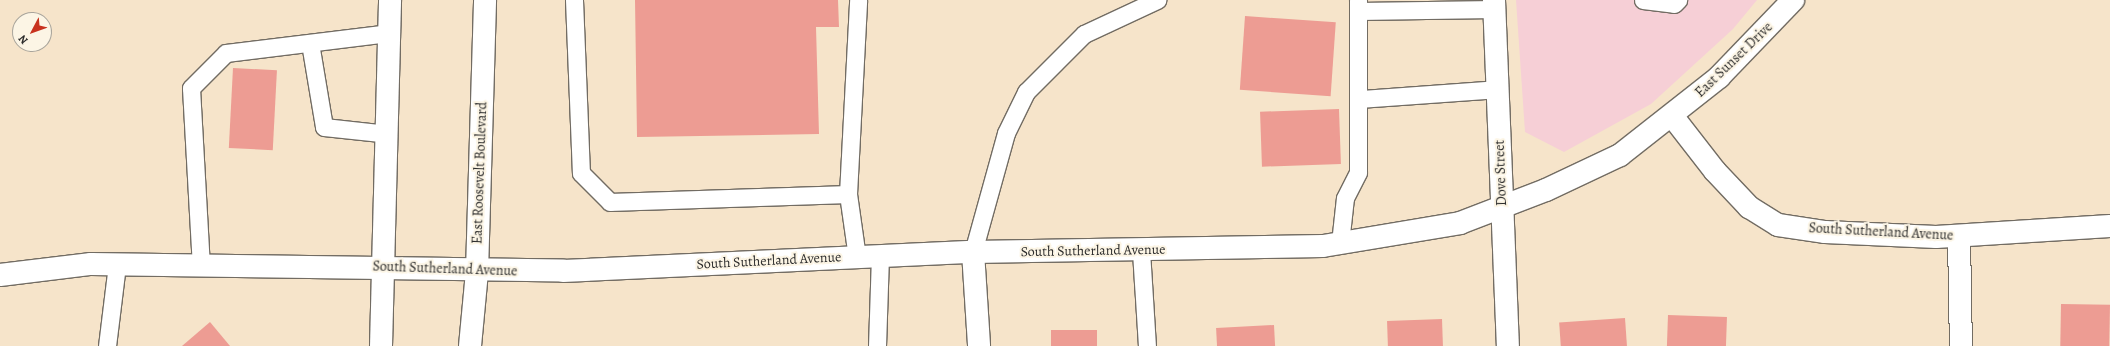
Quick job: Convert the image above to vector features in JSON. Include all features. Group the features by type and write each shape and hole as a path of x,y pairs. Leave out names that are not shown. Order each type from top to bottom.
{"main road":[{"path":"381,346 382,268 388,134 390,0"},
{"name":"East Roosevelt Boulevard","path":"470,346 477,272 485,0"},
{"name":"East Sunset Drive","path":"1673,117 1719,77 1793,0"},
{"name":"Dove Street","path":"1495,5 1508,346"},
{"name":"South Sutherland Avenue","path":"0,275 117,265 382,268 477,272 880,257 973,252 1141,251 1340,243 1460,223 1502,205 1546,190 1620,155 1673,117 1715,171 1749,207 1778,225 1825,232 1959,236 2110,226"},
{"path":"1959,236 1961,346"},
{"path":"973,252 979,346"}],"lane":[{"path":"574,0 581,173 610,202 848,194"},
{"path":"857,257 848,194 858,0"},
{"path":"973,252 1006,133 1026,92 1084,34 1157,0"},
{"path":"1643,0 1674,4 1678,0"},
{"path":"1340,243 1346,198 1358,172 1360,99 1358,6 1495,5"},
{"path":"201,267 191,88 226,53 390,33"},
{"path":"310,43 324,127 388,134"},
{"path":"1360,99 1498,89"},
{"path":"1141,251 1147,346"},
{"path":"877,346 880,257"},
{"path":"107,346 117,265"}],"shaded area":[{"path":"1516,0 1757,0 1733,29 1651,104 1564,152 1525,132"}],"building":[{"path":"635,0 838,0 839,27 816,27 819,134 637,137"},
{"path":"1245,16 1336,22 1331,96 1240,90"},
{"path":"233,68 277,70 273,150 229,148"},
{"path":"1339,109 1341,164 1262,167 1260,112"},
{"path":"2061,304 2110,305 2109,346 2060,346"},
{"path":"1668,315 1727,317 1726,346 1667,346"},
{"path":"1625,318 1627,346 1561,346 1559,323"},
{"path":"1442,319 1443,346 1388,346 1387,321"},
{"path":"210,322 230,346 182,346"},
{"path":"1274,325 1275,346 1217,346 1216,328"},
{"path":"1051,330 1097,330 1097,346 1051,346"}]}
